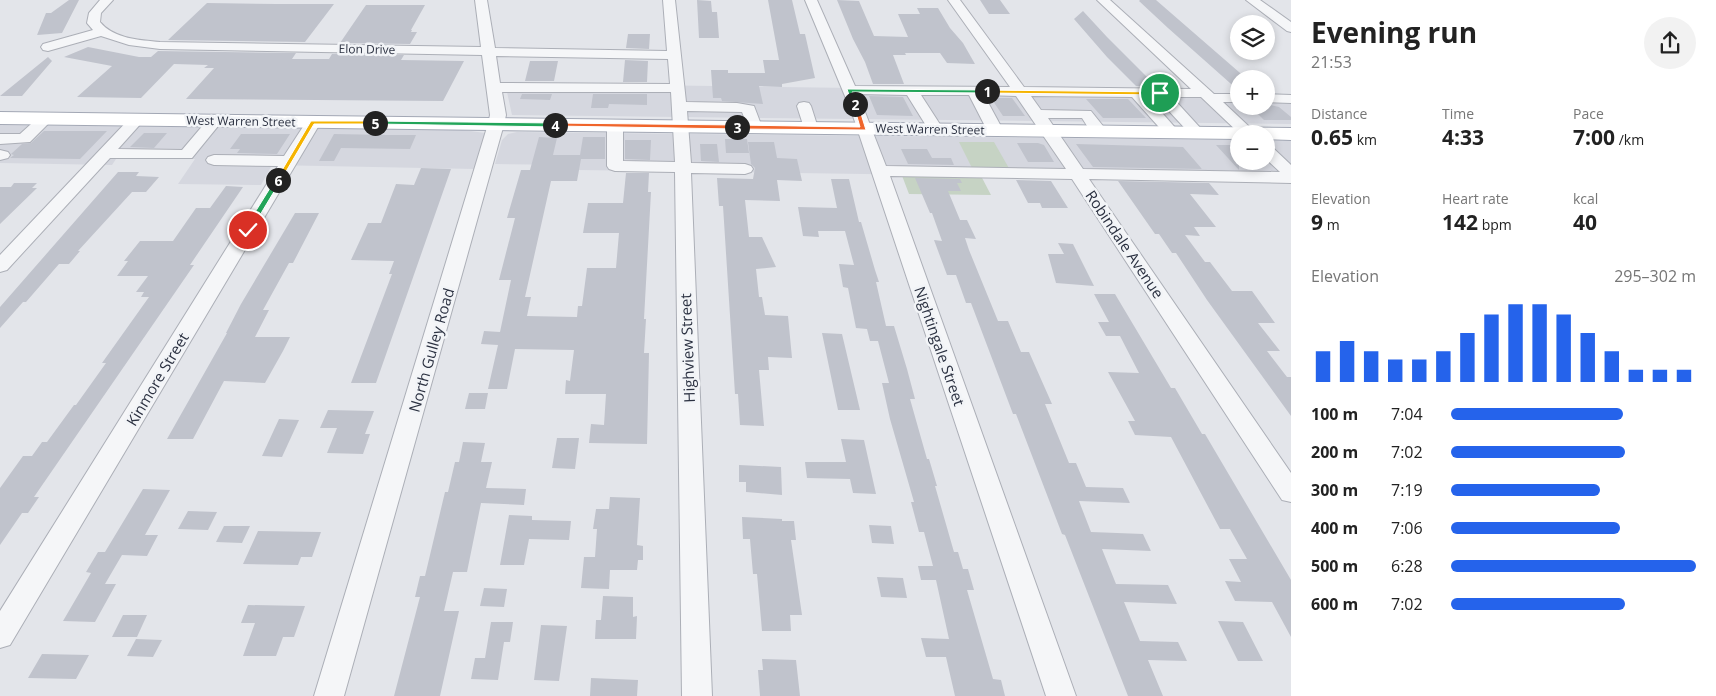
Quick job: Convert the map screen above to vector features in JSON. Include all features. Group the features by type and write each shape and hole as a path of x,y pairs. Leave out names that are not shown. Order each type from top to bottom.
{"main road":[{"name":"West Warren Street","path":"0,118 615,126 679,107 754,127 1230,133"},
{"name":"West Warren Street","path":"1275,134 1291,134"}],"street":[{"path":"102,32 97,28 94,18 98,8 107,0"},
{"name":"North Gulley Road","path":"329,696 498,115 481,0"},
{"name":"Highview Street","path":"669,0 682,137 697,696"},
{"name":"Nightingale Street","path":"812,0 864,128 1061,696"},
{"name":"Robindale Avenue","path":"954,0 1050,131 1291,493"},
{"path":"1103,0 1240,125"},
{"path":"1252,0 1291,28"},
{"path":"48,47 102,32"},
{"name":"Elon Drive","path":"102,32 126,42 159,46 472,50 507,54 674,55"},
{"path":"494,88 516,86 679,107"},
{"path":"849,90 1160,93 1230,97"},
{"path":"911,90 935,129"},
{"path":"974,91 995,130"},
{"path":"1137,93 1171,132"},
{"path":"1160,93 1196,132"},
{"path":"1275,98 1291,99"},
{"path":"804,106 810,128"},
{"path":"1037,114 1086,114 1099,131"},
{"path":"0,139 24,139 46,118"},
{"path":"0,266 137,119"},
{"path":"105,153 186,155 215,120"},
{"name":"Kinmore Street","path":"0,636 313,122"},
{"path":"615,126 615,166 745,169"},
{"path":"1275,159 1291,174"},
{"path":"214,160 289,161"},
{"path":"879,171 1291,178"}],"shaded area":[{"path":"505,83 1212,93 1216,96 1230,96 1230,115 1275,115 1275,97 1291,97 1291,124 512,115"},
{"path":"0,125 463,130 485,133 475,169 272,165 261,185 178,184 195,159 116,159 112,165 0,163"},
{"path":"517,132 1230,140 1230,170 1275,170 1275,140 1291,140 1291,180 578,170 578,165 495,164 502,140 508,134"}],"green space":[{"path":"959,142 994,142 1010,170 973,170"},
{"path":"901,173 980,174 991,195 909,194"}],"building":[{"path":"69,0 79,0 62,33 37,35 46,13 51,13"},
{"path":"697,0 711,1 712,12 717,12 719,38 699,38"},
{"path":"768,0 792,0 800,34 805,34 815,78 782,84 782,87 759,86 763,104 722,101 721,98 713,98 711,70 728,70 728,73 765,73 763,60 779,60"},
{"path":"837,0 859,1 874,36 908,37 898,14 920,14 917,8 938,8 950,28 963,43 975,64 947,63 940,53 893,55 904,84 873,84"},
{"path":"980,0 1000,0 1010,14 989,14"},
{"path":"1156,0 1237,70 1230,70 1230,83 1168,28 1139,1"},
{"path":"207,3 334,4 305,42 168,40"},
{"path":"366,5 425,5 411,30 411,32 417,32 410,44 340,43"},
{"path":"1083,11 1157,87 1136,86 1107,57 1074,19"},
{"path":"628,34 650,34 649,49 626,48"},
{"path":"88,47 139,57 151,57 158,51 296,53 292,59 329,59 332,54 404,55 401,60 464,61 443,101 186,99 214,68 204,68 208,65 174,64 141,98 77,97 112,66 64,57"},
{"path":"48,57 52,61 22,96 0,96"},
{"path":"625,60 648,61 647,82 623,82"},
{"path":"530,61 558,61 554,81 525,81"},
{"path":"522,94 552,94 550,100 520,99"},
{"path":"593,94 647,94 647,105 609,104 608,108 591,108"},
{"path":"869,96 903,97 913,116 877,115"},
{"path":"991,98 1012,98 1025,116 1003,116"},
{"path":"1086,99 1128,99 1146,118 1103,118"},
{"path":"1275,106 1291,117 1291,120 1264,120 1259,115 1275,115"},
{"path":"44,131 107,131 80,159 10,158 14,155 11,154 22,144 31,143"},
{"path":"144,133 167,133 154,148 130,147"},
{"path":"241,134 290,134 277,154 237,153 240,149 230,149"},
{"path":"334,134 416,135 410,149 341,148 334,161 319,161"},
{"path":"539,137 557,138 553,155 580,155 583,137 605,137 605,159 581,159 577,181 551,181 525,297 531,297 527,316 577,317 578,306 582,306 587,268 616,268 619,233 583,233 588,203 623,203 626,173 649,173 648,192 651,192 644,319 646,319 644,353 649,353 647,444 589,443 591,424 604,425 606,394 565,394 566,380 570,381 574,350 515,349 507,389 488,389 498,345 481,344 484,331 500,332 511,280 499,280 515,218 507,218 521,170 530,170"},
{"path":"725,139 747,139 749,153 726,153"},
{"path":"625,140 651,140 650,160 625,159"},
{"path":"748,142 774,142 777,158 797,159 802,181 777,180 780,201 745,200 749,237 762,237 776,267 756,269 759,297 762,297 765,315 788,316 792,358 768,357 769,370 759,370 764,426 740,425 738,394 735,394 723,206 719,206 717,178 753,179 755,168 751,164"},
{"path":"1017,143 1038,143 1044,145 1054,162 1028,162"},
{"path":"700,144 717,144 719,162 701,161"},
{"path":"1076,144 1183,147 1202,169 1093,167"},
{"path":"1216,145 1230,145 1230,160"},
{"path":"901,149 927,149 932,158 951,158 954,165 908,164"},
{"path":"421,168 451,169 376,383 351,383 392,274 389,274 394,261 351,260 368,223 381,223 396,184 414,185"},
{"path":"118,172 139,172 136,176 159,177 146,192 132,192 78,251 80,251 69,264 59,264 0,328 0,307"},
{"path":"915,178 960,179 962,183 957,183 961,191 948,191 960,220 967,220 976,239 965,238 969,250 998,321 1008,321 1021,352 1029,352 1052,404 1045,404 1069,463 1076,463 1086,487 1123,488 1130,503 1079,501 1091,532 1143,534 1151,551 1102,549 1116,584 1168,585 1177,604 1124,602 1140,641 1178,642 1187,661 1148,660 1163,696 1128,696 1065,535 1062,534 1016,414 1013,414 971,303 966,303 956,275 947,275 934,240 942,241 932,213 930,213"},
{"path":"831,179 849,179 859,222 861,222 879,282 876,282 886,326 894,326 907,369 915,399 910,399 927,459 929,459 937,486 935,486 954,552 958,552 963,569 968,569 974,590 967,590 993,679 1001,680 1005,696 955,696 946,657 926,657 921,638 949,639 936,580 921,580 918,566 933,566 924,532 919,532 911,502 914,502 890,419 882,383 889,383 878,341 870,341 867,329 856,328 848,288 843,287 839,264 854,265 845,231 818,231 819,237 803,236 798,207 837,208"},
{"path":"1016,180 1051,181 1068,208 1042,208 1040,203 1028,203"},
{"path":"1118,181 1209,183 1219,195 1190,194 1216,227 1194,227 1200,236 1185,235 1205,262 1210,262 1232,291 1252,291 1275,323 1258,323 1280,351 1267,351 1287,377 1291,377 1291,416 1207,300 1176,253 1172,253 1159,234 1155,234"},
{"path":"14,183 37,183 32,188 37,188 0,224 0,187 11,187"},
{"path":"226,186 243,187 190,265 194,265 34,497 39,497 28,513 22,513 0,545 0,488 23,456 32,456 42,442 47,442 74,405 76,405 106,363 102,363 149,297 141,297 144,292 136,292 148,276 117,276 128,261 124,261 140,241 173,241 196,208 210,208"},
{"path":"295,213 319,213 293,263 289,263 263,310 269,310 255,337 290,337 265,383 224,381 193,439 167,439 227,333 241,304"},
{"path":"1058,243 1073,244 1094,286 1056,283 1048,254 1064,254"},
{"path":"1094,294 1115,294 1171,388 1175,388 1202,434 1205,434 1291,580 1291,637 1272,602 1235,601 1225,581 1241,582 1229,559 1247,559 1230,529 1220,529 1171,437 1135,435 1128,421 1135,421 1108,372 1139,373 1120,336 1106,336 1098,322 1109,322"},
{"path":"822,333 842,334 860,410 838,410"},
{"path":"469,393 488,393 485,409 465,409"},
{"path":"328,410 374,411 365,434 370,434 363,454 327,453 337,428 320,428"},
{"path":"279,419 299,420 282,457 262,456"},
{"path":"557,438 579,438 575,469 552,468"},
{"path":"841,439 864,440 876,494 853,493 850,479 807,478 805,462 846,462"},
{"path":"463,442 485,443 481,462 492,462 486,488 526,489 524,505 481,503 467,572 453,572 444,611 459,611 440,696 394,696 420,597 415,597 420,576 425,576 445,492 448,492 455,462 459,462"},
{"path":"739,465 781,467 782,495 746,492 746,482 739,482"},
{"path":"143,489 170,490 145,535 158,535 147,556 122,555 105,584 116,584 95,622 63,621 91,573 86,572 98,552 105,552"},
{"path":"610,497 640,498 637,545 643,546 643,560 638,560 637,570 610,570 609,589 581,588 584,557 595,557 597,529 593,529 596,509 609,509"},
{"path":"188,511 217,512 208,530 178,529"},
{"path":"509,515 532,516 532,520 571,521 569,540 529,539 524,565 500,565"},
{"path":"742,517 794,521 796,540 791,540 802,615 790,615 791,631 762,631 757,574 753,574 750,539 743,539"},
{"path":"869,525 891,526 894,544 872,543"},
{"path":"224,526 250,526 242,543 216,542"},
{"path":"258,531 321,532 312,557 301,557 298,565 243,564"},
{"path":"877,577 903,578 907,598 881,597"},
{"path":"484,588 507,589 504,607 480,606"},
{"path":"603,596 633,597 633,617 637,616 636,639 595,639 596,620 601,620"},
{"path":"248,605 305,606 294,637 283,637 276,656 243,656 255,623 241,623"},
{"path":"123,615 147,615 137,637 112,637"},
{"path":"1218,621 1243,622 1263,661 1238,661"},
{"path":"491,622 513,622 510,642 504,642 498,680 471,679 475,658 485,658"},
{"path":"541,625 567,626 559,681 534,680"},
{"path":"136,639 162,640 153,657 127,656"},
{"path":"42,654 89,655 76,679 28,678"},
{"path":"762,659 796,660 800,696 760,696 758,670 763,670"},
{"path":"591,678 638,680 637,696 590,696"}],"route":[{"path":"248,230 313,122 864,128 849,90 1160,93"}]}
